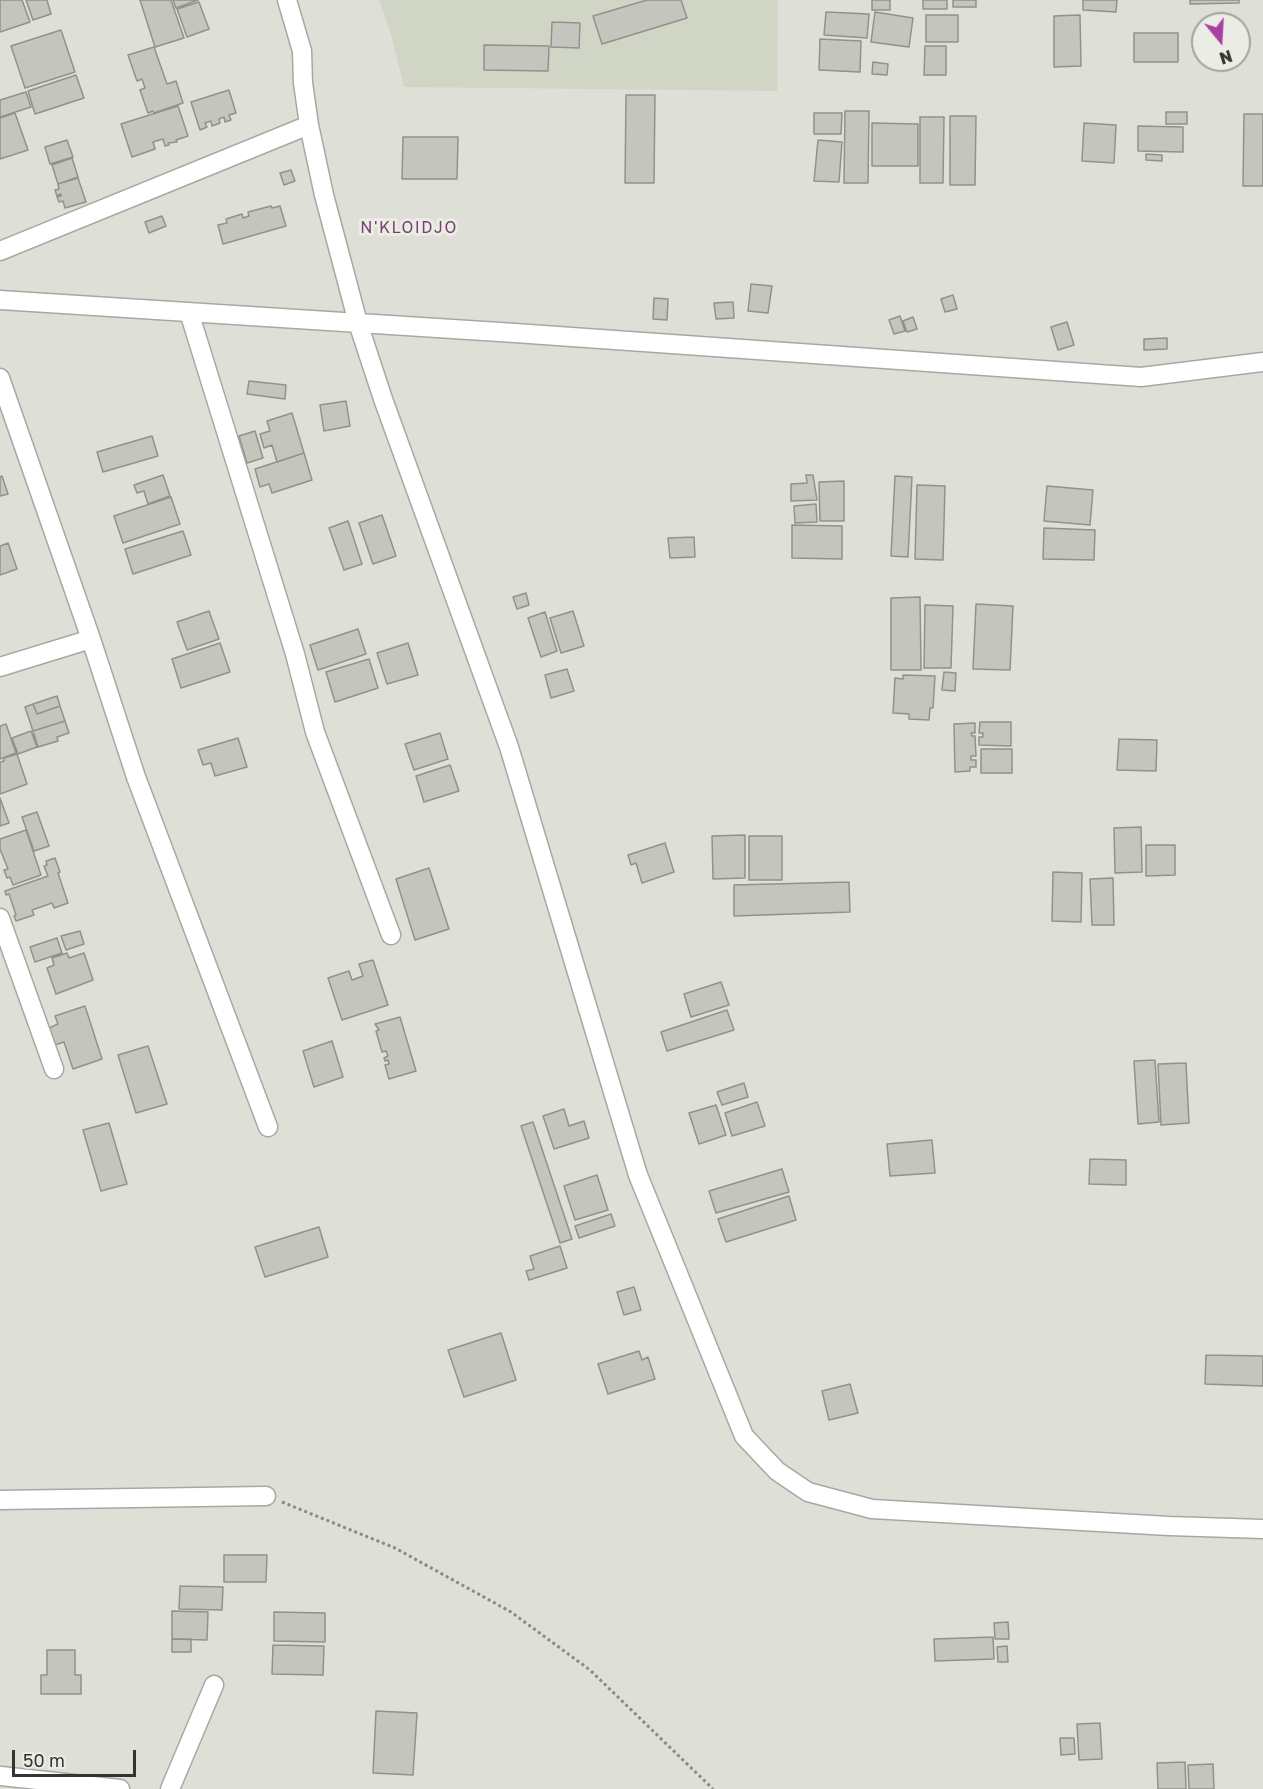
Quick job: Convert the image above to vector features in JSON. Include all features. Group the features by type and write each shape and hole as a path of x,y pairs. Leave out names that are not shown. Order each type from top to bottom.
{"street":[{"path":"287,0 302,51 303,83 309,125 324,195 358,323 383,399 509,747 638,1175 744,1436 777,1472 808,1492 872,1509 1157,1526 1263,1529"},
{"path":"0,251 309,125"},
{"path":"0,300 1141,378 1263,362"},
{"path":"189,312 295,654 315,732 391,935"},
{"path":"0,378 91,639 136,777 268,1127"},
{"path":"0,667 91,639"},
{"path":"0,918 54,1069"},
{"path":"0,1500 266,1496"},
{"path":"170,1789 214,1685"},
{"path":"1,1789 0,1775 120,1789"}],"path":[{"path":"266,1496 395,1548 511,1612 590,1670 713,1789"}],"shaded area":[{"path":"379,0 778,0 777,91 404,87 390,31"}],"building":[{"path":"0,0 22,0 30,22 0,32"},
{"path":"26,0 47,0 51,14 33,20"},
{"path":"140,0 171,0 184,38 155,47"},
{"path":"173,0 198,0 176,8"},
{"path":"647,0 681,0 687,18 602,44 593,16"},
{"path":"872,0 890,0 890,10 872,10"},
{"path":"923,0 947,0 947,9 923,9"},
{"path":"953,0 976,0 976,7 953,7"},
{"path":"1083,0 1117,0 1116,12 1083,10"},
{"path":"1190,0 1239,0 1239,3 1190,4"},
{"path":"199,2 209,29 187,37 177,9"},
{"path":"826,12 869,14 867,38 824,35"},
{"path":"875,12 913,18 909,47 871,42"},
{"path":"926,15 958,15 958,42 926,42"},
{"path":"1080,15 1081,66 1054,67 1054,16"},
{"path":"552,22 580,23 579,48 551,47"},
{"path":"61,30 75,72 25,88 11,46"},
{"path":"1134,33 1178,33 1178,62 1134,62"},
{"path":"820,39 861,41 860,72 819,70"},
{"path":"484,45 549,46 548,71 484,70"},
{"path":"925,46 946,46 946,75 924,75"},
{"path":"154,47 167,84 176,81 183,103 148,113 140,90 145,88 142,79 137,81 128,55"},
{"path":"873,62 888,64 887,75 872,74"},
{"path":"76,75 84,98 35,114 28,91"},
{"path":"229,90 236,113 229,115 231,120 225,122 224,117 219,119 220,123 212,126 211,121 205,123 207,127 200,130 191,102"},
{"path":"26,92 31,107 0,117 0,100"},
{"path":"626,95 655,95 654,183 625,183"},
{"path":"178,106 188,136 165,146 163,139 153,142 155,149 132,157 121,124"},
{"path":"845,111 869,111 868,183 844,183"},
{"path":"1166,112 1187,112 1187,124 1166,124"},
{"path":"15,113 28,150 0,159 0,118"},
{"path":"814,113 842,113 841,134 814,134"},
{"path":"1244,114 1263,114 1263,186 1243,186"},
{"path":"950,116 976,116 975,185 950,185"},
{"path":"920,117 944,117 943,183 920,183"},
{"path":"872,123 918,124 918,166 872,166"},
{"path":"1084,123 1116,125 1114,163 1082,161"},
{"path":"1138,126 1183,127 1183,152 1138,151"},
{"path":"403,137 458,137 457,179 402,179"},
{"path":"67,140 73,157 50,164 45,147"},
{"path":"818,140 842,142 839,182 814,181"},
{"path":"1146,154 1162,155 1162,161 1146,160"},
{"path":"72,158 78,177 58,184 52,165"},
{"path":"291,170 295,181 284,185 280,173"},
{"path":"78,178 86,202 65,208 63,201 59,202 57,197 61,194 57,196 55,190 59,189 58,184"},
{"path":"271,206 272,208 280,206 286,226 223,244 218,225 227,223 226,219 242,214 243,218 249,216 248,212"},
{"path":"162,216 166,226 149,233 145,222"},
{"path":"751,284 772,286 768,313 748,311"},
{"path":"953,295 957,309 945,312 941,299"},
{"path":"654,298 668,299 667,320 653,319"},
{"path":"733,302 734,318 716,319 714,303"},
{"path":"900,316 905,331 894,334 889,320"},
{"path":"913,317 917,329 907,332 903,321"},
{"path":"1067,322 1074,345 1058,350 1051,327"},
{"path":"1167,338 1167,349 1144,350 1144,339"},
{"path":"249,381 286,385 285,399 247,394"},
{"path":"346,401 350,426 324,431 320,405"},
{"path":"292,413 304,453 277,462 272,445 264,448 260,434 270,431 267,421"},
{"path":"255,431 263,458 247,463 239,436"},
{"path":"152,436 158,456 103,472 97,452"},
{"path":"304,453 312,480 272,493 269,484 260,487 255,469"},
{"path":"163,475 170,496 148,504 144,491 137,493 134,485"},
{"path":"806,475 813,475 817,500 791,501 791,484 807,483"},
{"path":"2,476 8,494 0,496 0,477"},
{"path":"895,476 912,477 908,557 891,556"},
{"path":"844,481 844,521 820,521 819,482"},
{"path":"917,485 945,486 943,560 915,559"},
{"path":"1047,486 1093,490 1090,525 1044,521"},
{"path":"171,497 180,524 123,543 114,516"},
{"path":"816,504 817,522 795,523 794,506"},
{"path":"382,515 396,556 373,564 359,523"},
{"path":"348,521 362,564 344,570 329,528"},
{"path":"792,525 842,526 842,559 792,558"},
{"path":"1044,528 1095,530 1094,560 1043,559"},
{"path":"183,531 191,555 133,574 125,549"},
{"path":"694,537 695,557 670,558 668,538"},
{"path":"8,543 17,569 0,575 0,546"},
{"path":"526,593 529,605 517,609 513,597"},
{"path":"920,597 921,670 891,670 891,598"},
{"path":"976,604 1013,606 1010,670 973,669"},
{"path":"925,605 953,606 951,668 924,668"},
{"path":"209,611 219,639 187,650 177,622"},
{"path":"573,611 584,646 561,653 550,618"},
{"path":"545,612 557,651 541,657 528,618"},
{"path":"358,629 366,654 318,670 310,645"},
{"path":"220,643 230,672 181,688 172,659"},
{"path":"408,643 418,675 387,684 377,653"},
{"path":"369,659 378,688 335,702 326,672"},
{"path":"567,669 574,691 551,698 545,675"},
{"path":"944,672 956,673 955,691 942,690"},
{"path":"903,675 935,676 933,708 930,708 929,720 909,719 909,714 893,713 895,678 903,679"},
{"path":"57,696 60,706 37,714 33,704"},
{"path":"33,704 37,714 60,706 65,721 33,731 25,707"},
{"path":"65,721 69,733 57,737 58,741 38,747 33,731"},
{"path":"980,722 1011,722 1011,746 979,745 979,737 983,737 983,733 979,733"},
{"path":"975,723 975,733 971,733 975,736 976,756 971,756 971,760 976,760 976,767 970,767 970,771 955,772 954,724"},
{"path":"6,724 16,753 0,759 0,726"},
{"path":"31,731 37,747 18,754 12,738"},
{"path":"440,733 448,759 414,770 405,744"},
{"path":"238,738 247,767 215,776 211,763 203,765 198,750"},
{"path":"1119,739 1157,740 1156,771 1117,770"},
{"path":"981,749 1012,749 1012,773 981,773"},
{"path":"17,754 27,784 0,794 0,762 4,761 4,758"},
{"path":"450,765 459,791 424,802 416,776"},
{"path":"0,798 9,823 0,826"},
{"path":"37,812 49,846 34,851 22,817"},
{"path":"1141,827 1142,872 1115,873 1114,828"},
{"path":"26,830 41,875 13,885 4,870 8,869 0,849 0,839"},
{"path":"745,835 745,878 713,879 712,836"},
{"path":"749,836 782,836 782,880 749,880"},
{"path":"665,843 674,872 642,883 636,863 631,865 628,855"},
{"path":"1146,845 1175,845 1175,875 1146,876"},
{"path":"55,858 68,903 54,908 52,903 32,910 34,915 16,921 9,894 6,895 5,891 48,876 44,866 47,865 46,861"},
{"path":"429,868 449,929 415,940 396,879"},
{"path":"1053,872 1082,873 1081,922 1052,921"},
{"path":"1113,878 1114,925 1092,925 1090,879"},
{"path":"849,882 850,912 734,916 734,885"},
{"path":"80,931 84,944 66,950 61,936"},
{"path":"57,938 62,953 35,962 30,947"},
{"path":"67,953 69,958 84,953 93,980 56,994 47,968 54,965 52,958"},
{"path":"373,960 388,1005 342,1020 328,978 349,971 352,980 363,976 359,964"},
{"path":"721,982 729,1005 691,1017 684,994"},
{"path":"85,1006 102,1059 73,1069 64,1042 55,1045 49,1028 58,1024 55,1016"},
{"path":"727,1010 734,1030 667,1051 661,1032"},
{"path":"400,1017 416,1071 389,1079 385,1065 389,1064 384,1058 388,1056 386,1051 382,1052 376,1031 379,1030 375,1024"},
{"path":"332,1041 343,1077 314,1087 303,1051"},
{"path":"148,1046 167,1104 136,1113 118,1055"},
{"path":"1155,1060 1159,1122 1138,1124 1134,1061"},
{"path":"1186,1063 1189,1123 1161,1125 1158,1064"},
{"path":"744,1083 748,1097 722,1105 717,1092"},
{"path":"757,1102 765,1126 732,1136 725,1113"},
{"path":"716,1105 726,1135 699,1144 689,1113"},
{"path":"564,1109 569,1126 584,1121 589,1138 554,1149 543,1116"},
{"path":"533,1122 572,1239 560,1243 521,1126"},
{"path":"109,1123 127,1184 101,1191 83,1130"},
{"path":"932,1140 935,1173 890,1176 887,1144"},
{"path":"1090,1159 1126,1160 1126,1185 1089,1184"},
{"path":"782,1169 789,1192 716,1213 709,1191"},
{"path":"597,1175 608,1210 575,1220 564,1186"},
{"path":"789,1196 796,1220 726,1242 718,1219"},
{"path":"611,1214 615,1226 579,1238 575,1226"},
{"path":"319,1227 328,1257 265,1277 255,1247"},
{"path":"560,1246 567,1268 529,1280 526,1271 534,1269 530,1256"},
{"path":"634,1287 641,1310 624,1315 617,1292"},
{"path":"501,1333 516,1380 464,1397 448,1350"},
{"path":"639,1351 642,1360 648,1357 655,1379 608,1394 598,1364"},
{"path":"1206,1355 1263,1356 1263,1386 1205,1384"},
{"path":"850,1384 858,1413 829,1420 822,1391"},
{"path":"224,1555 267,1555 266,1582 224,1582"},
{"path":"180,1586 223,1587 222,1610 179,1609"},
{"path":"172,1611 208,1612 207,1640 172,1639"},
{"path":"274,1612 325,1613 325,1642 274,1641"},
{"path":"1008,1622 1009,1639 995,1639 994,1623"},
{"path":"993,1637 994,1659 935,1661 934,1639"},
{"path":"172,1639 191,1639 191,1652 172,1652"},
{"path":"273,1645 324,1646 323,1675 272,1674"},
{"path":"1007,1646 1008,1662 998,1662 997,1647"},
{"path":"47,1650 75,1650 75,1675 81,1675 81,1694 41,1694 41,1675 47,1675"},
{"path":"376,1711 417,1713 413,1775 373,1773"},
{"path":"1100,1723 1102,1759 1079,1760 1077,1724"},
{"path":"1060,1738 1074,1738 1075,1754 1061,1755"},
{"path":"1185,1762 1186,1789 1158,1789 1157,1763"},
{"path":"1213,1764 1214,1789 1189,1789 1188,1765"}],"district":[{"name":"N'KLOIDJO","path":"409,228"}]}
